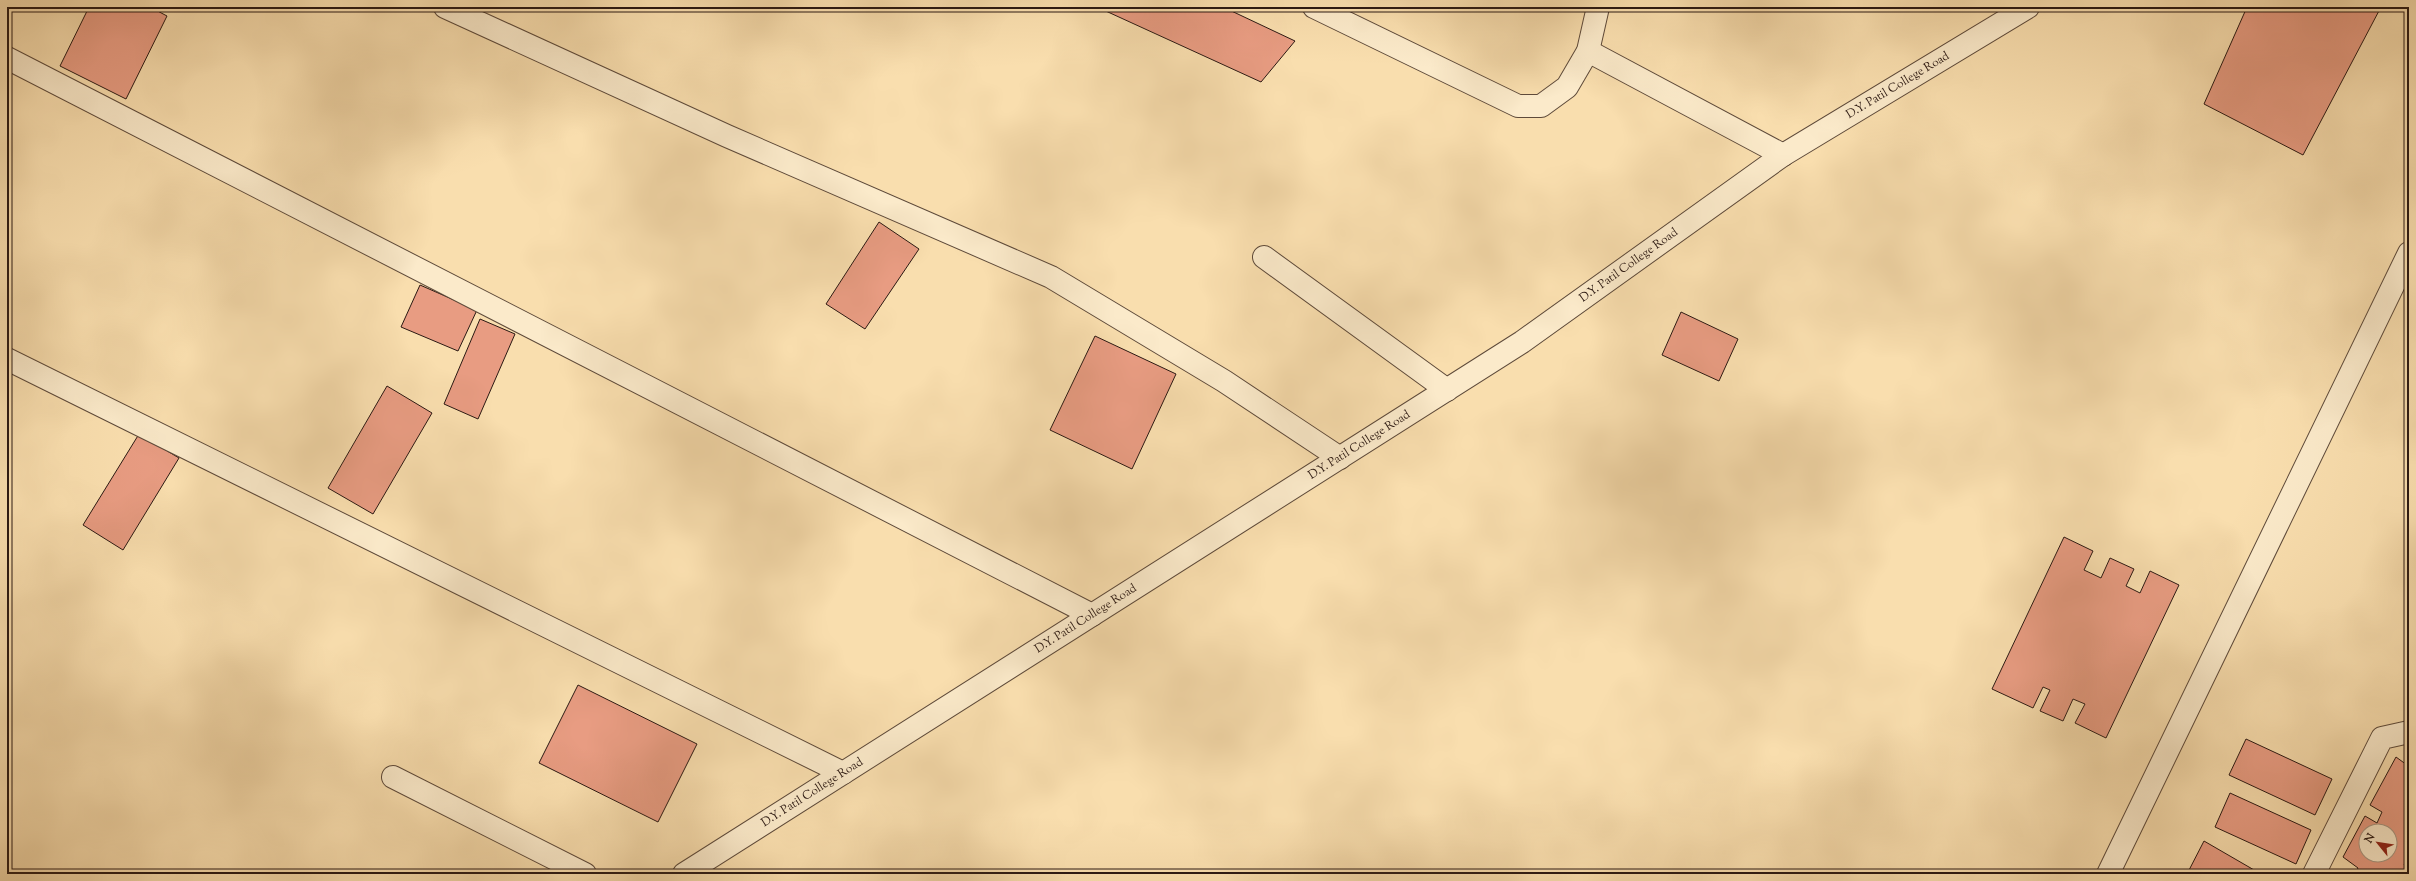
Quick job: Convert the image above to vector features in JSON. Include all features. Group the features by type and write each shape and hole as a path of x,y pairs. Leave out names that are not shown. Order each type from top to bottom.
{"street":[{"path":"444,7 727,136 1051,276 1224,381 1340,458"},
{"path":"1314,7 1518,106 1541,106 1567,87 1588,51 1598,7"},
{"name":"D.Y. Patil College Road","path":"684,874 1522,342 1783,155 2028,7"},
{"path":"1588,51 1783,155"},
{"path":"7,58 1092,616"},
{"path":"2108,874 2409,252"},
{"path":"1264,257 1447,390"},
{"path":"7,359 842,774"},
{"path":"2314,874 2382,738 2409,732"},
{"path":"393,777 585,874"}],"building":[{"path":"89,7 150,7 167,16 126,99 60,66"},
{"path":"1097,7 1223,7 1295,41 1261,82"},
{"path":"2247,7 2381,7 2303,155 2204,104"},
{"path":"879,222 919,249 865,329 826,304"},
{"path":"420,285 477,310 458,351 401,327"},
{"path":"1681,312 1738,339 1719,381 1662,355"},
{"path":"480,319 515,334 478,419 444,404"},
{"path":"1095,336 1176,374 1132,469 1050,430"},
{"path":"387,386 432,413 373,514 328,488"},
{"path":"139,434 179,458 123,550 83,525"},
{"path":"2064,537 2093,551 2084,570 2101,578 2110,558 2134,569 2126,586 2140,593 2150,571 2179,585 2106,738 2075,723 2085,704 2073,699 2063,721 2040,711 2050,690 2043,687 2033,708 1992,689"},
{"path":"578,685 697,744 658,822 539,763"},
{"path":"2246,739 2332,779 2315,815 2229,775"},
{"path":"2396,757 2407,765 2409,763 2409,857 2404,865 2409,868 2409,874 2355,874 2358,868 2343,857 2358,829 2358,863 2398,863 2398,823 2377,823 2382,812 2370,805"},
{"path":"2230,793 2311,830 2296,864 2215,827"},
{"path":"2365,816 2377,823 2361,823"},
{"path":"2204,841 2261,874 2187,874"}]}
